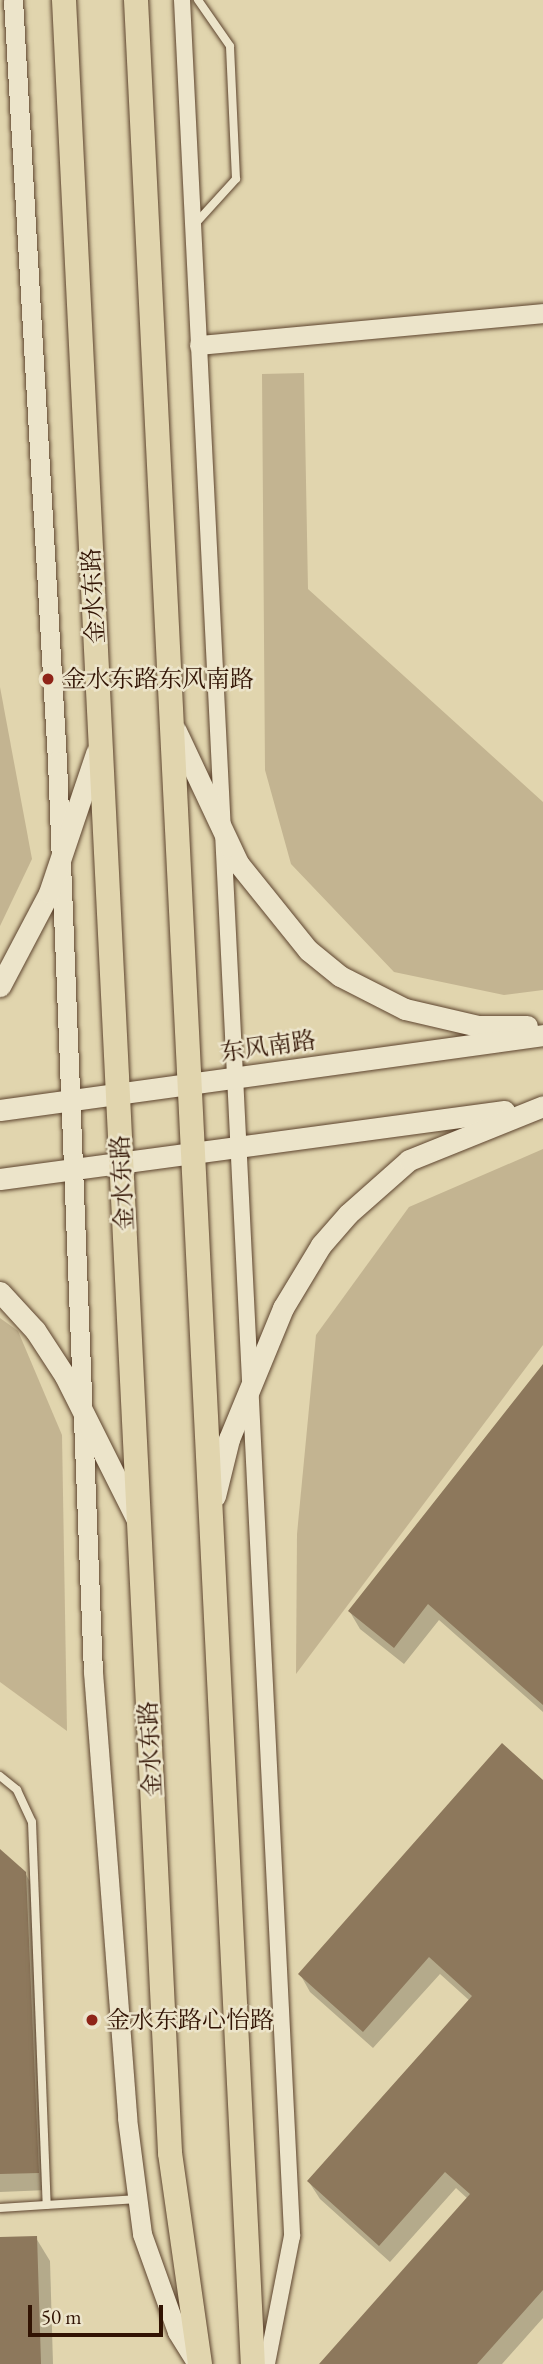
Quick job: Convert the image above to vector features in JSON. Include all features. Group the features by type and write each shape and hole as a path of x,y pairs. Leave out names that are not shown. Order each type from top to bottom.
{"main road":[{"name":"金水东路","path":"64,0 170,2153 198,2364"},
{"path":"136,0 253,2364"},
{"path":"172,720 222,832 262,898 308,950 340,976 369,993 436,1017 478,1026 543,1026"},
{"path":"0,986 37,923 62,861 100,741"},
{"name":"东风南路","path":"0,1110 543,1035"},
{"path":"0,1179 543,1106"},
{"path":"211,1508 229,1438 282,1308 304,1272 348,1213 381,1181 409,1160 443,1143 543,1106"},
{"path":"0,1292 35,1329 83,1412 138,1524"}],"street":[{"path":"13,0 62,861 93,1672 127,2118 142,2234 177,2332 198,2364"},
{"path":"182,0 248,1395 292,2236 267,2364"},
{"path":"199,345 543,313"}],"lane":[{"path":"193,226 236,179 230,46 198,0"},
{"path":"0,1776 17,1790 32,1822 47,2205"},
{"path":"0,2208 138,2199"}],"shaded area":[{"path":"304,373 308,589 543,802 543,990 504,995 394,972 291,864 265,770 262,374"},
{"path":"0,687 32,859 0,926"},
{"path":"543,1149 543,1345 296,1674 297,1534 316,1335 409,1207"},
{"path":"0,1318 18,1331 62,1435 67,1731 0,1682"}],"building":[{"path":"543,1364 543,1705 428,1604 394,1648 348,1611"},
{"path":"502,1743 543,1780 543,2290 477,2364 319,2364 470,2194 445,2172 379,2246 307,2181 472,1996 429,1957 363,2032 298,1974"},
{"path":"0,1849 26,1872 39,2173 0,2174"},
{"path":"37,2236 41,2364 0,2364 0,2237"}],"place":[{"name":"金水东路东风南路","path":"48,679"},
{"name":"金水东路心怡路","path":"92,2020"}]}
